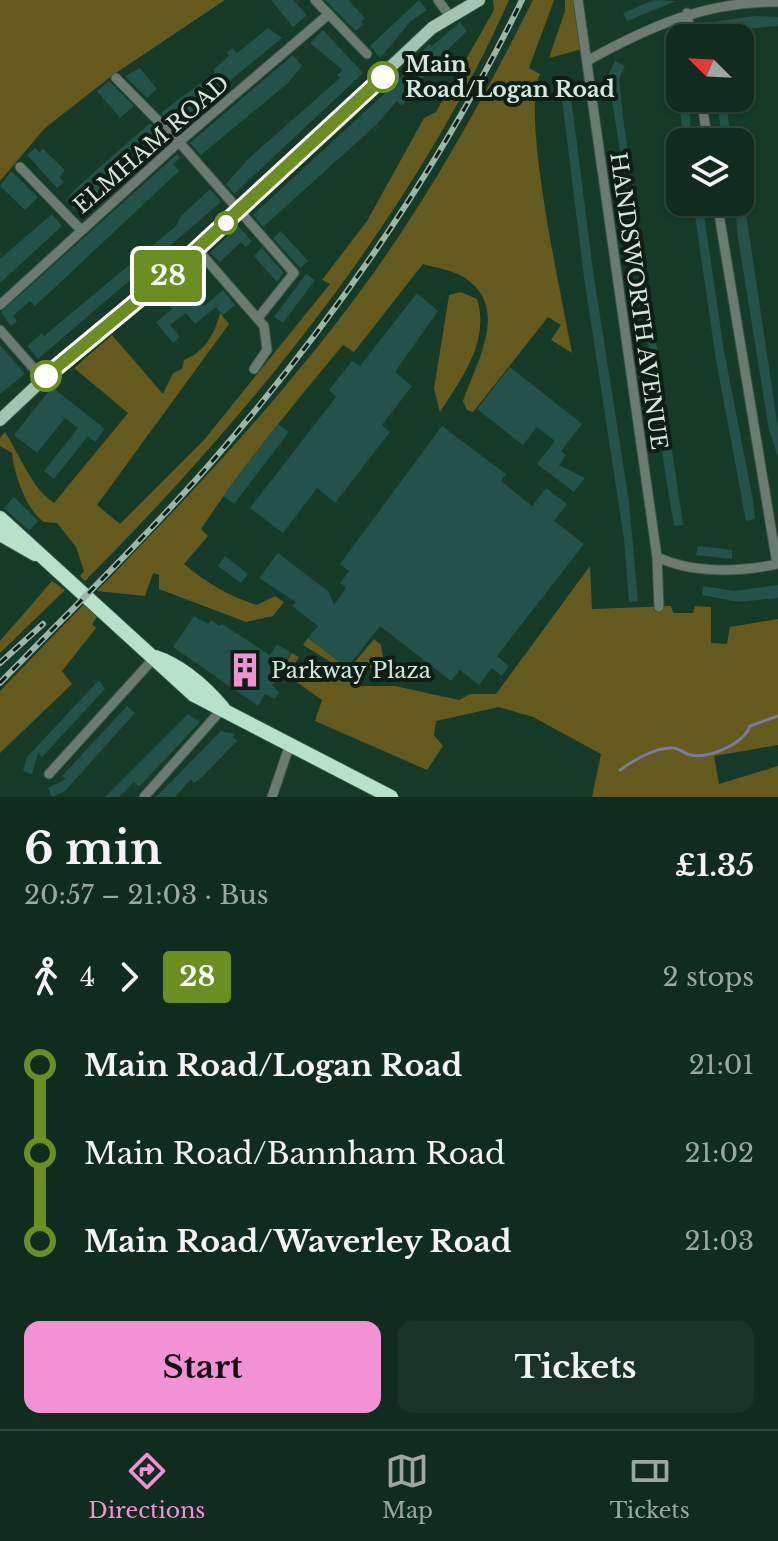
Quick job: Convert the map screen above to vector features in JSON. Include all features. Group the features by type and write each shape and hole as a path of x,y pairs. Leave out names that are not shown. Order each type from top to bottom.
{"highway":[{"path":"0,518 194,695 223,708 289,747 391,797"},
{"path":"0,534 50,561"}],"main road":[{"path":"1,417 240,211 449,15 479,0"}],"street":[{"path":"315,0 367,54"},
{"path":"438,0 449,15"},
{"name":"HANDSWORTH AVENUE","path":"578,0 657,557 659,607"},
{"path":"587,61 644,30 687,13 719,6 778,2"},
{"path":"687,13 689,24"},
{"name":"ELMHAM ROAD","path":"0,305 179,142 329,14"},
{"path":"116,78 179,142 294,273 258,318"},
{"path":"20,167 81,230"},
{"path":"657,557 669,563 718,570 778,564 719,216"},
{"path":"197,249 258,318 268,338 267,350 254,369"},
{"path":"0,330 43,379"},
{"path":"49,774 155,657"},
{"path":"144,797 223,708"},
{"path":"272,797 289,747"}],"shaded area":[{"path":"0,0 225,0 113,75 45,128 0,181"},
{"path":"493,0 509,0 470,80 426,158 377,235 267,381 208,450 85,581 80,576 84,571 76,547 57,523 44,522 32,509 18,481 12,453 0,446 0,438 5,432 33,480 54,503 128,413 74,368 112,335 163,394 173,373 182,369 184,360 198,352 208,341 220,313 229,324 97,505 120,524 204,440 330,284 322,280 367,221 424,118 436,112 494,10"},
{"path":"533,0 554,0 529,68 540,74 535,95 539,166 572,353 551,340 561,325 548,317 473,412 467,410 463,401 486,336 486,304 478,290 465,278 423,264 354,352 343,345 287,412 217,505 201,529 208,536 184,564 218,588 247,602 257,605 275,596 284,602 273,616 246,622 159,589 159,575 153,573 145,596 97,591 206,476 344,314 418,206 459,139"},
{"path":"565,0 577,0 582,49 549,58 565,11"},
{"path":"461,292 477,299 480,330 472,358 440,412 434,389 449,295"},
{"path":"590,566 592,609 671,606 673,613 693,613 695,606 711,607 711,643 727,644 730,627 778,619 778,745 714,756 719,784 778,766 778,797 592,797 601,754 533,717 499,707 436,721 434,735 443,746 427,770 315,721 322,700 291,678 281,677 271,685 292,653 299,657 291,670 302,677 312,663 358,686 395,686 459,700 470,694 496,694"},
{"path":"52,581 65,590 0,653 0,641"},
{"path":"84,604 97,617 92,624 96,628 62,671 72,684 0,753 0,691"},
{"path":"308,638 349,669 374,639 381,645 383,657 365,673 347,672 303,645"}],"building":[{"path":"271,0 293,0 307,15 293,27"},
{"path":"325,0 348,0 365,18 361,22 364,24 356,31"},
{"path":"419,0 427,10 410,22 380,58 370,46"},
{"path":"654,0 676,1 627,21 623,13"},
{"path":"754,16 778,17 778,26 754,28 754,24 704,23"},
{"path":"460,22 467,31 433,64 402,106 397,101 376,125 263,227 253,215 397,82 429,44 432,46"},
{"path":"268,28 282,38 174,126 161,113 215,72 213,70 229,56 227,53 232,48 237,53"},
{"path":"323,30 363,73 234,194 226,184 249,158 340,78 337,75 343,70 310,43"},
{"path":"293,55 302,66 288,83 201,155 190,143"},
{"path":"615,61 625,66 619,79 624,125 683,525 674,526 664,466 637,256 608,75"},
{"path":"140,68 157,89 147,98 125,76"},
{"path":"109,81 134,106 120,118 97,91"},
{"path":"569,81 593,271 629,502 638,601 629,602 624,539 584,277 560,83"},
{"path":"680,112 689,112 691,128 682,128"},
{"path":"718,112 727,112 730,128 721,128"},
{"path":"150,123 161,134 79,210 73,208 66,201 74,190"},
{"path":"35,148 39,152 43,149 65,170 59,177 64,182 57,188 27,155"},
{"path":"177,154 180,158 173,164 179,171 35,306 30,301 13,316 17,321 11,326 1,312"},
{"path":"11,171 38,197 25,210 0,186"},
{"path":"210,189 221,202 38,359 27,346 42,333 44,336 176,226 181,216"},
{"path":"52,214 62,226 0,283 0,259"},
{"path":"695,216 704,216 724,351 753,500 755,519 746,521 716,360"},
{"path":"736,216 746,216 778,428 778,457 769,430"},
{"path":"238,226 252,241 246,247 241,242 220,262 210,253"},
{"path":"281,231 308,261 300,268 273,238"},
{"path":"262,248 284,273 277,282 254,256"},
{"path":"306,274 315,280 283,323 274,317"},
{"path":"189,287 204,306 223,290 235,305 223,315 216,307 195,324 186,313 170,325 180,337 173,343 156,322 172,309 167,304"},
{"path":"417,293 438,311 395,372 412,386 382,425 390,432 335,503 317,488 283,533 250,508 336,397 329,390 352,361 360,366"},
{"path":"0,345 25,374 0,394"},
{"path":"510,367 582,424 561,451 566,455 559,465 585,478 574,492 537,464 555,441 537,427 523,445 477,409"},
{"path":"52,387 105,429 95,442 88,436 54,479 44,471 78,428 65,418 37,453 14,435"},
{"path":"278,424 289,432 234,504 223,496"},
{"path":"442,426 506,474 501,481 532,506 546,488 567,504 554,521 584,544 497,656 509,666 502,676 492,668 479,685 460,670 451,681 380,626 347,668 308,638 318,626 292,606 296,602 259,578 278,553 329,592 334,605 346,588 340,583 349,571 340,564"},
{"path":"14,497 38,521 29,531 4,508"},
{"path":"698,546 732,550 732,559 696,555"},
{"path":"225,556 248,574 241,583 218,566"},
{"path":"778,585 778,598 738,602 702,595 703,586 734,591"},
{"name":"Parkway Plaza","path":"194,616 208,624 211,620 220,626 222,624 270,655 277,644 291,653 272,684 279,693 274,699 265,694 258,706 173,647"},
{"path":"99,680 105,689 42,757 38,753 32,774 23,771 27,757"},
{"path":"127,706 135,713 65,791 52,797 48,788 66,779 62,776"},
{"path":"188,714 200,722 139,787 134,782 119,797 105,797"},
{"path":"221,731 235,734 233,737 237,741 202,777 194,783 191,779 175,797 156,797"}],"waterway":[{"path":"620,770 645,755 666,748 699,756 716,752 734,744 750,726 778,716"}],"railway":[{"path":"0,683 184,493 298,356 381,243 419,184 456,124 522,0"},
{"path":"0,663 43,624"}],"bus line":[{"name":"28","path":"46,376 174,270 383,77"}],"place":[{"name":"Main Road/Logan Road","path":"383,77"},
{"name":"Parkway Plaza","path":"245,670"}]}
